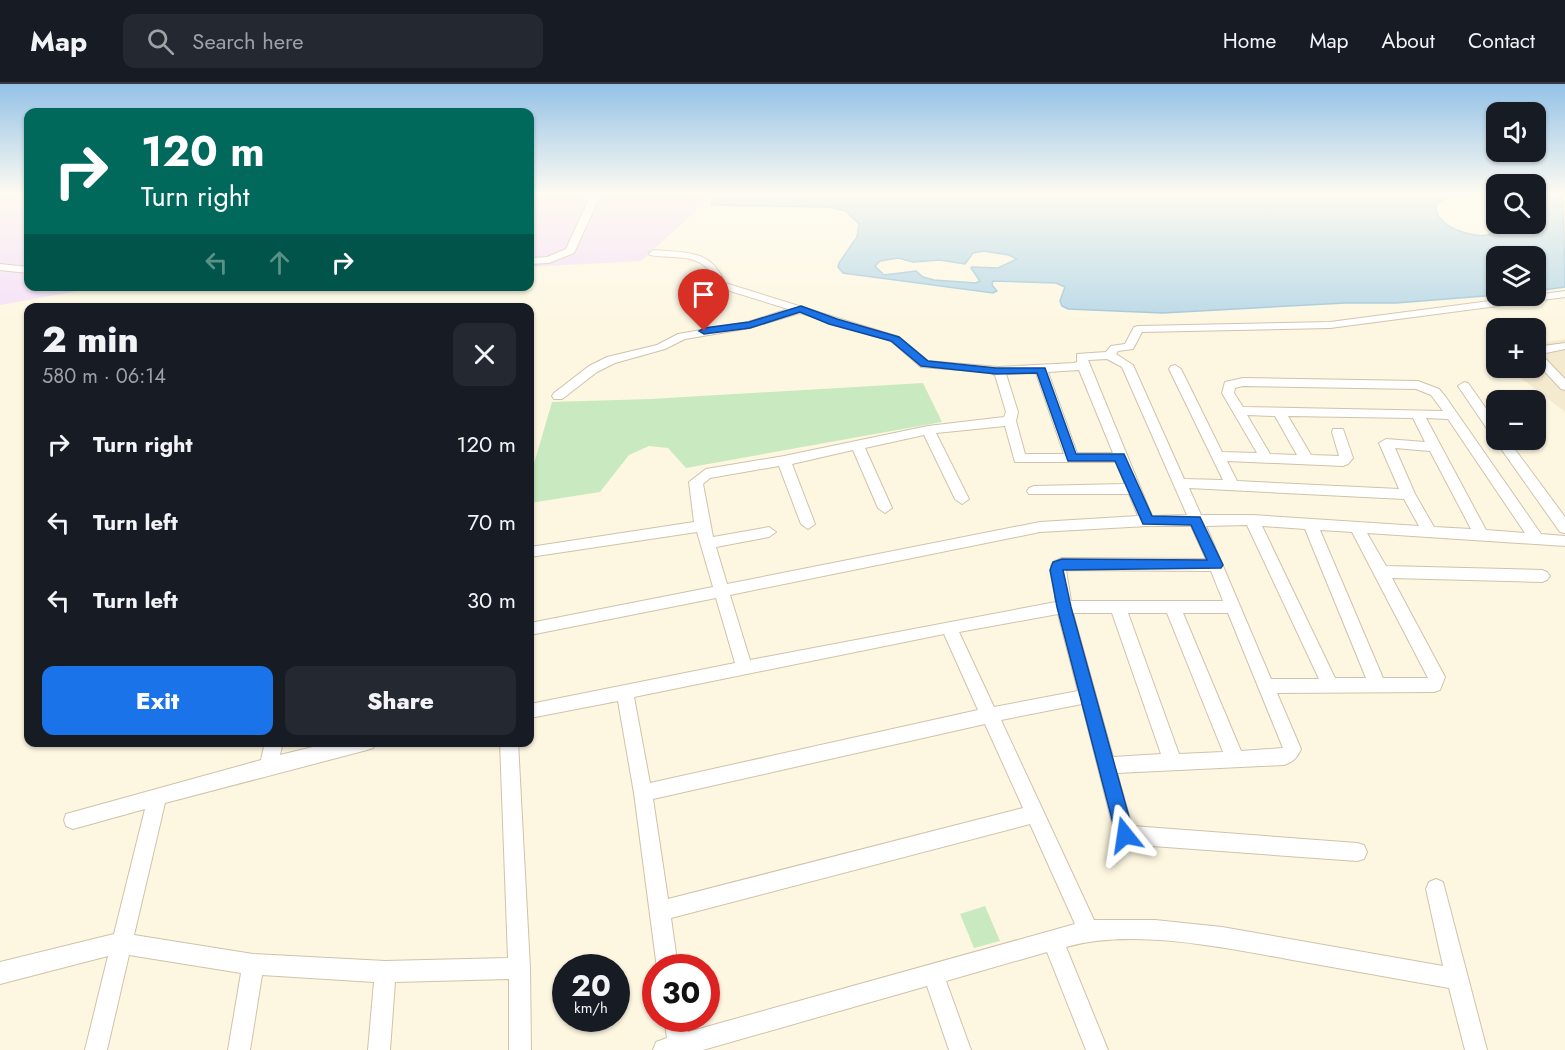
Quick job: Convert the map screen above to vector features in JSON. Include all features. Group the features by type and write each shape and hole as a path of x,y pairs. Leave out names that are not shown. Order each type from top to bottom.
{"street":[{"path":"534,261 549,260 570,251 575,239"},
{"path":"654,253 699,257 717,272 722,285 801,309 833,322 895,339 925,364 996,371 1041,370 1076,367 1083,364"},
{"path":"0,267 24,270"},
{"path":"1109,355 1115,348 1129,347 1138,329 1330,325 1565,294"},
{"path":"558,396 593,369 611,360 661,347 682,336 750,325 801,309"},
{"path":"1546,351 1565,346"},
{"path":"1106,765 1284,757 1292,749 1216,565 1127,364 1109,355 1081,357 1147,521"},
{"path":"1546,364 1565,386"},
{"path":"1175,369 1232,485"},
{"path":"1041,370 1072,458"},
{"path":"996,371 1002,376 1010,403 1012,417 1010,421 1023,465 1072,458 1120,457"},
{"path":"1267,459 1238,411 1227,389 1229,385 1235,383 1408,383 1418,385 1435,392 1537,539"},
{"path":"1464,387 1486,418"},
{"path":"1238,411 1452,415"},
{"path":"1279,411 1307,460"},
{"path":"1417,414 1481,535"},
{"path":"745,669 702,526 696,482 700,478 706,474 783,461 928,430 1010,421"},
{"path":"928,430 962,499"},
{"path":"1218,456 1346,460 1338,432"},
{"path":"1430,532 1408,494 1386,443 1435,447"},
{"path":"857,444 885,508"},
{"path":"1509,450 1565,528"},
{"path":"783,461 808,524"},
{"path":"1179,483 1408,494"},
{"path":"1034,491 1134,489"},
{"path":"534,628 1040,527 1147,521 1252,520 1565,541"},
{"path":"1252,520 1331,687"},
{"path":"1310,524 1377,685"},
{"path":"534,551 702,526"},
{"path":"1265,686 1434,685 1437,677 1357,527"},
{"path":"708,543 770,532"},
{"path":"1216,565 1062,564 1058,566 1064,607 1125,835 1357,852"},
{"path":"1381,572 1542,576"},
{"path":"534,710 949,627 1064,607 1173,609 1233,607"},
{"path":"1118,608 1173,762"},
{"path":"1173,609 1235,759"},
{"path":"949,627 1088,930"},
{"path":"625,693 643,793 666,954"},
{"path":"643,793 989,715 1088,696"},
{"path":"268,766 273,747"},
{"path":"73,820 268,766 346,747"},
{"path":"508,747 519,968 520,1050"},
{"path":"96,1050 157,797"},
{"path":"661,911 1035,814"},
{"path":"1436,889 1456,979 1476,1050"},
{"path":"673,1032 671,1048 1088,930 1155,930 1222,937 1456,979"},
{"path":"1053,941 1097,1050"},
{"path":"0,973 120,943 253,964 385,972 519,968"},
{"path":"239,1050 253,964"},
{"path":"379,1050 385,972"},
{"path":"933,974 960,1050"}],"shaded area":[{"path":"0,239 24,239 24,291 78,291 0,305"},
{"path":"534,239 665,239 641,261 534,267"},
{"path":"1565,339 1565,412 1546,397 1546,390 1536,390 1521,378 1546,378 1546,342"}],"green space":[{"path":"923,383 942,422 686,468 668,448 649,446 629,455 600,492 534,502 534,463 552,402 650,399"},
{"path":"985,906 1000,941 974,948 960,914"}],"water":[{"path":"856,239 1564,239 1565,287 1546,290 1546,246 1486,246 1486,296 1396,303 1345,303 1163,313 1068,309 1062,306 1060,301 1065,287 1056,283 993,281 992,285 997,291 993,293 843,273 838,267","holes":["983,251 1009,255 1017,259 998,268 972,267 980,281 976,283 934,280 923,277 916,271 884,275 875,266 880,261 898,258 913,262 940,260 965,264 973,253"]}],"route":[{"path":"704,331 750,325 801,309 833,322 895,339 925,364 996,371 1041,370 1072,458 1120,457 1147,521 1195,520 1216,565 1062,564 1057,570 1064,607 1125,835"}]}
